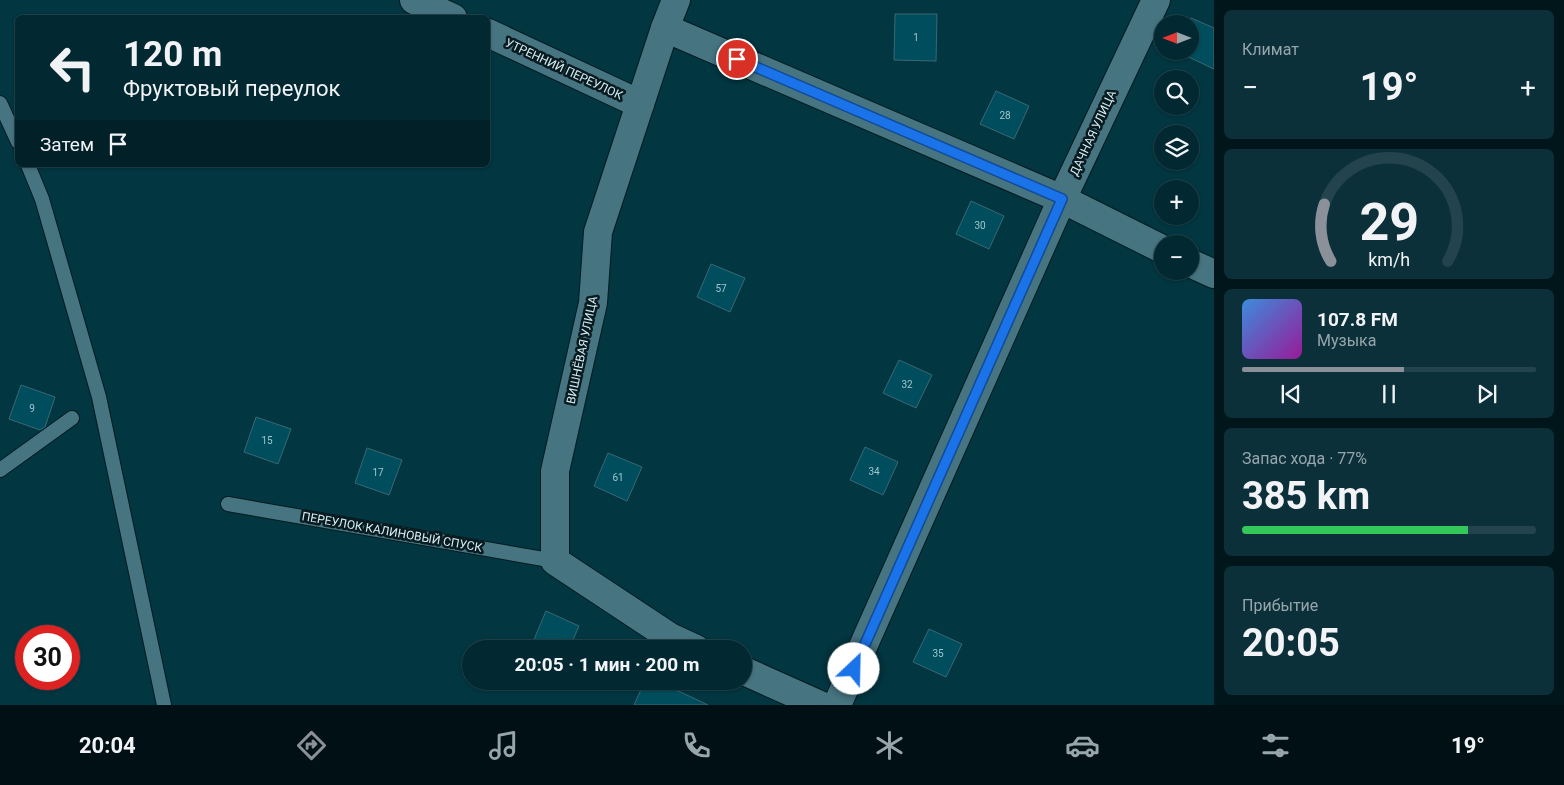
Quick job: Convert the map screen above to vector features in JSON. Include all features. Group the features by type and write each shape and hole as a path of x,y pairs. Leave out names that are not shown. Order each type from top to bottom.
{"street":[{"path":"414,0 446,15"},
{"name":"ВИШНЁВАЯ УЛИЦА","path":"555,561 555,471 593,303 598,232 665,28 676,0"},
{"name":"ДАЧНАЯ УЛИЦА","path":"838,705 1062,199 1156,0"},
{"path":"665,28 1062,199 1154,245"},
{"name":"УТРЕННИЙ ПЕРЕУЛОК","path":"490,34 640,104"},
{"path":"1199,266 1214,274"},
{"path":"555,561 676,640"},
{"path":"752,675 820,705"}],"lane":[{"path":"0,103 15,136"},
{"path":"29,167 42,199 99,397 164,705"},
{"path":"0,470 72,418"},
{"name":"ПЕРЕУЛОК КАЛИНОВЫЙ СПУСК","path":"228,504 555,561"}],"building":[{"path":"895,14 937,14 936,61 894,60"},
{"path":"1199,21 1214,28 1214,69 1195,60 1199,60"},
{"path":"996,91 1029,106 1014,139 980,124"},
{"path":"971,201 1004,216 989,249 956,234"},
{"path":"711,264 745,278 730,312 697,297"},
{"path":"899,360 932,375 916,408 883,393"},
{"path":"21,385 55,397 45,427 40,430 9,419"},
{"path":"256,417 291,429 278,464 244,452"},
{"path":"865,447 898,462 883,495 850,480"},
{"path":"367,448 402,460 389,495 355,483"},
{"path":"608,453 642,467 627,501 594,486"},
{"path":"546,611 579,626 573,640 534,640"},
{"path":"929,629 962,644 946,677 913,662"},
{"path":"641,690 676,690 708,705 634,705"}],"route":[{"path":"737,59 1062,199 854,669"}]}
